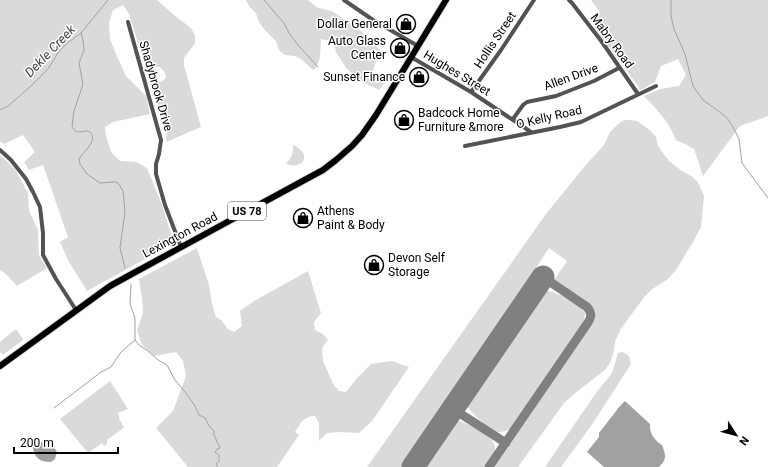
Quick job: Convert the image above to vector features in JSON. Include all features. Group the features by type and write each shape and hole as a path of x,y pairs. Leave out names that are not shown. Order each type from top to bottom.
{"highway":[{"name":"Lexington Road","path":"76,310 121,280 318,173 336,160 352,146 369,125 446,0"},
{"name":"US 78","path":"0,366 76,310"}],"street":[{"path":"344,0 373,20 418,46"},
{"name":"Hollis Street","path":"471,92 534,0"},
{"name":"Mabry Road","path":"569,0 586,21 638,94"},
{"name":"Shadybrook Drive","path":"128,22 160,140 156,174 181,247"},
{"name":"Hughes Street","path":"411,57 471,92 532,132"},
{"name":"Allen Drive","path":"513,120 523,105 527,102 556,96 594,81 619,68"},
{"name":"O Kelly Road","path":"465,146 581,122 656,86"},
{"path":"0,150 11,160 26,179 33,192 40,207 44,255 56,279 76,310"}],"shaded area":[{"path":"0,0 157,0 191,28 195,36 195,43 184,58 184,65 201,127 166,142 167,129 148,77 150,76 155,81 161,82 166,78 165,73 160,67 147,68 129,14 123,5 113,10 109,23 110,39 126,76 146,96 150,114 113,122 105,127 106,136 111,152 120,161 136,162 147,168 162,205 174,243 87,291 68,260 60,242 68,237 43,165 29,170 24,162 35,152 23,135 4,144 0,141"},
{"path":"246,0 308,0 318,8 332,11 361,31 380,50 372,73 374,77 385,82 379,90 361,81 346,68 336,52 334,42 321,39 320,57 316,68 313,70 301,59 295,56 285,55 279,50 276,41 263,28 256,13 249,6"},
{"path":"591,0 768,0 768,116 740,126 703,176 694,149 676,140 670,127 662,116 644,96 660,89 679,86 686,75 678,59 661,66 655,82 641,90 599,34 593,23 600,12"},
{"path":"622,121 637,121 651,131 656,137 658,146 669,161 693,177 699,184 704,196 701,227 693,242 676,270 668,279 651,290 645,296 620,330 615,342 610,363 605,370 564,403 518,467 495,467 595,319 595,311 591,306 555,281 567,261 549,248 536,268 538,270 403,467 367,467 546,214 604,145 610,132"},
{"path":"293,145 303,152 304,156 302,163 298,165 286,164 292,155"},
{"path":"0,155 15,169 28,193 29,211 38,230 39,255 47,268 17,286 0,270"},
{"path":"197,248 209,285 216,317 221,320 228,329 234,332 242,326 240,311 254,301 308,271 321,313 314,322 315,330 323,334 328,340 322,348 323,361 333,384 339,391 346,392 371,364 392,361 409,367 372,421 359,433 327,433 319,441 319,423 315,416 308,417 295,432 299,435 277,467 188,467 156,428 173,411 186,376 183,361 176,352 154,356 142,345 137,330 143,313 139,279"},
{"path":"544,290 560,295 573,302 585,313 584,321 511,428 503,432 495,431 481,421 466,405"},
{"path":"16,329 23,340 2,354 0,352 0,342"},
{"path":"623,352 629,356 631,364 593,423 561,467 545,467 596,393 612,373 618,353"},
{"path":"110,381 128,409 118,413 123,426 125,427 107,440 107,444 104,446 102,443 88,453 60,419"},
{"path":"625,401 650,424 650,431 662,445 665,457 659,467 604,467 587,452 599,437 599,433"},
{"path":"456,420 479,430 494,443 494,453 490,461 485,467 423,467"},
{"path":"46,441 50,441 57,452 55,459 51,462 38,459 33,447"}],"waterway":[{"name":"Dekle Creek","path":"0,110 8,106 48,69 58,53 66,44 81,33 108,0"},
{"path":"264,0 284,23 298,45 318,67"},
{"path":"671,0 671,16 674,29 685,54 693,86 703,100 727,118 739,139 742,163 768,198"},
{"path":"81,33 84,50 79,63 83,84 74,111 72,126 74,130 80,132 88,131 92,136 90,145 79,159 80,164 87,174 100,183 116,182 123,191 125,212 120,248 125,268"},
{"path":"54,408 101,372 111,367 121,352 135,340 135,318 130,304 131,284"},
{"path":"135,340 158,360 167,365 175,380 195,406 199,415 205,418 209,426 214,431 214,435 220,448 215,452 219,455 219,461 216,464 218,467"}],"taxiway":[{"path":"489,467 590,318 591,314 587,307 543,277"},
{"path":"453,409 506,443"}],"runway":[{"path":"413,467 543,277"}],"place":[{"name":"Dollar General","path":"406,24"},
{"name":"Auto Glass Center","path":"400,48"},
{"name":"Sunset Finance","path":"419,77"},
{"name":"Badcock Home Furniture &more","path":"404,120"},
{"name":"Athens Paint & Body","path":"303,218"},
{"name":"Devon Self Storage","path":"374,265"}]}
